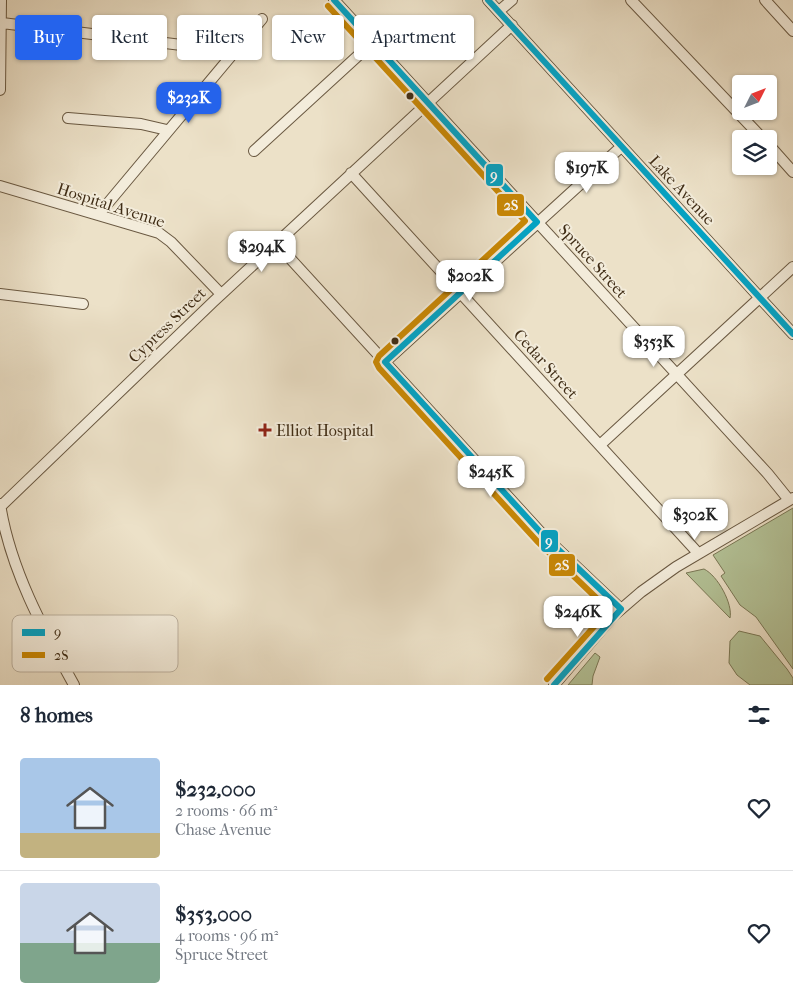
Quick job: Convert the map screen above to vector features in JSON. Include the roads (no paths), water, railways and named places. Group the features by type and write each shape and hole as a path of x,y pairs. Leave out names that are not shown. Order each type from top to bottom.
{"street":[{"path":"0,90 1,0"},
{"name":"Spruce Street","path":"334,0 354,22"},
{"name":"Lake Avenue","path":"488,0 793,334"},
{"path":"499,12 512,0"},
{"path":"631,0 754,130"},
{"path":"765,0 793,30"},
{"path":"2,23 177,44"},
{"name":"Cypress Street","path":"0,506 276,243 512,25"},
{"path":"254,151 354,59"},
{"path":"98,215 227,60"},
{"name":"Spruce Street","path":"390,60 791,499"},
{"path":"68,118 141,124 167,130"},
{"path":"385,362 621,147"},
{"path":"777,154 793,172"},
{"name":"Cedar Street","path":"351,173 698,553"},
{"name":"Hospital Avenue","path":"0,186 153,230 165,236 222,294"},
{"path":"276,243 543,535 621,609"},
{"path":"600,445 793,267"},
{"path":"0,294 83,304"},
{"path":"554,685 621,609 658,579 698,553 791,499"},
{"path":"0,506 11,547 28,596 38,615"},
{"path":"67,672 74,685"}],"place":[{"name":"Elliot Hospital","path":"265,430"}]}
